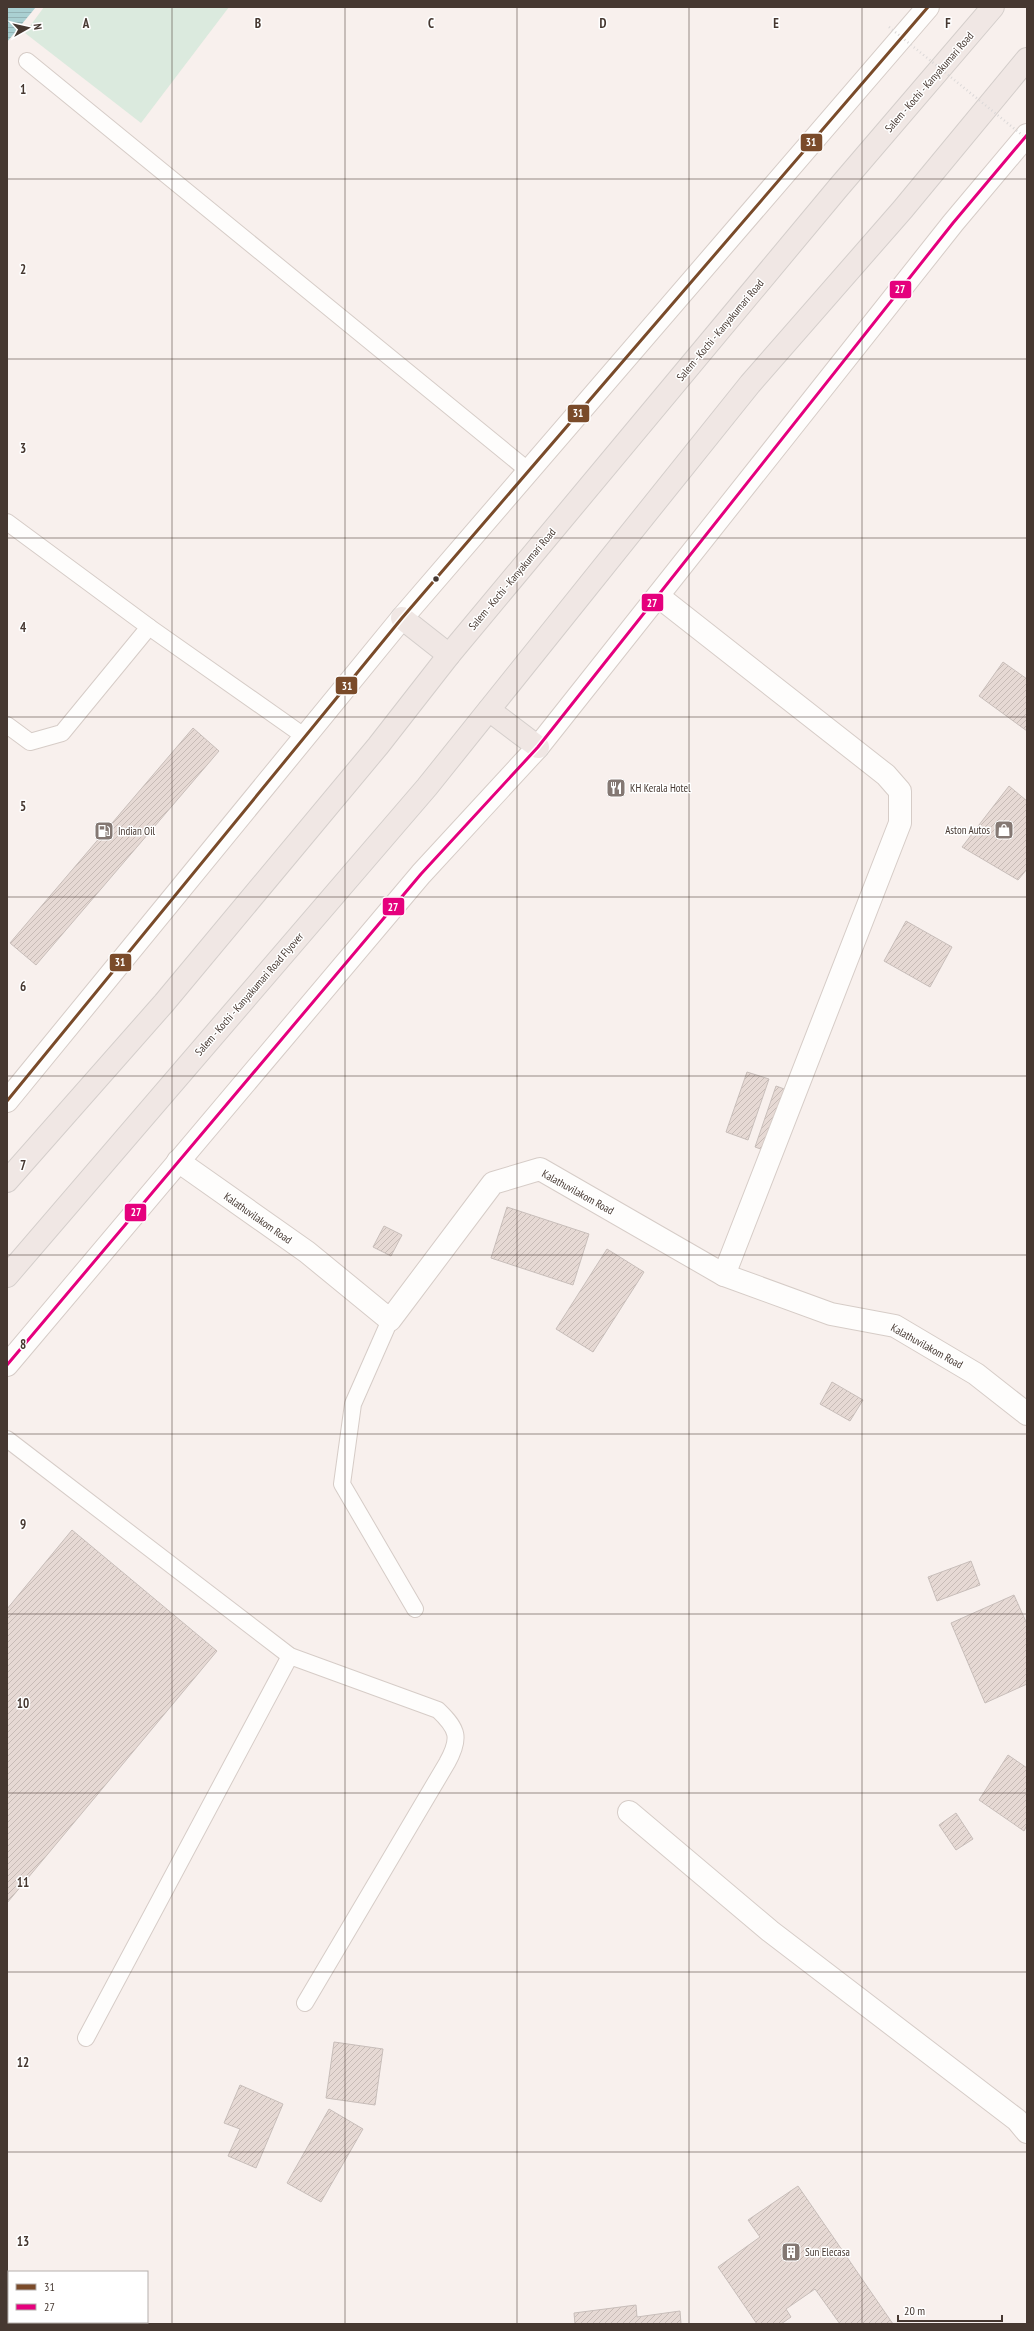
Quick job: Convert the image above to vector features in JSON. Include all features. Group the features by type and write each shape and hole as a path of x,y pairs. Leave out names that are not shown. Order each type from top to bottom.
{"highway":[{"name":"Salem - Kochi - Kanyakumari Road","path":"449,655 838,188 993,7"},
{"path":"538,747 489,710 750,384 903,209 1027,59"},
{"path":"7,1181 164,1003 378,746 449,655 402,618"},
{"name":"Salem - Kochi - Kanyakumari Road Flyover","path":"7,1276 427,787 489,710"}],"street":[{"path":"7,1101 402,618 530,472 928,7"},
{"path":"7,1365 421,874 538,747 953,223 1027,135"},
{"path":"658,596 886,775 900,791 900,823 724,1275"},
{"name":"Kalathuvilakom Road","path":"178,1161 307,1252 390,1320 493,1183 540,1169 724,1275 831,1314 895,1326 976,1374 1027,1414"},
{"path":"629,1812 770,1931 1017,2120 1027,2132"}],"lane":[{"path":"27,61 530,472"},
{"path":"7,522 149,627 304,736"},
{"path":"7,725 30,742 62,733 149,627"},
{"path":"390,1320 353,1404 342,1484 415,1609"},
{"path":"7,1439 290,1656 438,1710 450,1721 457,1734 456,1747 450,1758 305,2003"},
{"path":"86,2038 290,1656"}],"path":[{"path":"889,27 1027,140"}],"green space":[{"path":"44,7 229,7 141,123 25,33"}],"water":[{"path":"7,7 36,7 7,42"}],"building":[{"path":"1003,662 1027,679 1027,731 979,696"},
{"path":"193,728 219,751 36,965 10,943"},
{"path":"1009,786 1027,801 1027,869 1018,880 962,847"},
{"path":"906,921 952,947 930,987 884,961"},
{"path":"747,1072 769,1079 748,1140 726,1132"},
{"path":"776,1086 798,1094 778,1155 755,1147"},
{"path":"507,1207 589,1234 573,1285 491,1258"},
{"path":"384,1226 402,1235 391,1256 373,1247"},
{"path":"607,1249 644,1272 593,1352 556,1329"},
{"path":"832,1382 863,1400 850,1421 820,1404"},
{"path":"72,1530 217,1651 7,1903 7,1609"},
{"path":"971,1561 980,1585 937,1601 928,1577"},
{"path":"1014,1595 1027,1624 1027,1684 985,1703 951,1623"},
{"path":"1008,1755 1027,1768 1027,1825 1024,1831 979,1800"},
{"path":"956,1813 973,1839 956,1850 939,1825"},
{"path":"334,2042 383,2049 375,2105 326,2098"},
{"path":"240,2085 283,2104 256,2168 228,2156 240,2129 224,2123"},
{"path":"329,2109 363,2129 321,2202 287,2183"},
{"name":"Sun Elecasa","path":"798,2186 893,2324 840,2324 815,2289 786,2309 791,2317 781,2324 757,2324 718,2267 760,2237 748,2220"},
{"path":"636,2305 637,2317 680,2311 681,2324 575,2324 574,2313"}],"transit line":[{"name":"31","path":"7,1101 402,618 928,7"},
{"name":"27","path":"7,1365 421,874 538,747 953,223 1027,135"}],"place":[{"name":"KH Kerala Hotel","path":"616,788"},
{"name":"Aston Autos","path":"1004,830"},
{"name":"Indian Oil","path":"104,831"},
{"name":"Sun Elecasa","path":"791,2252"}]}
